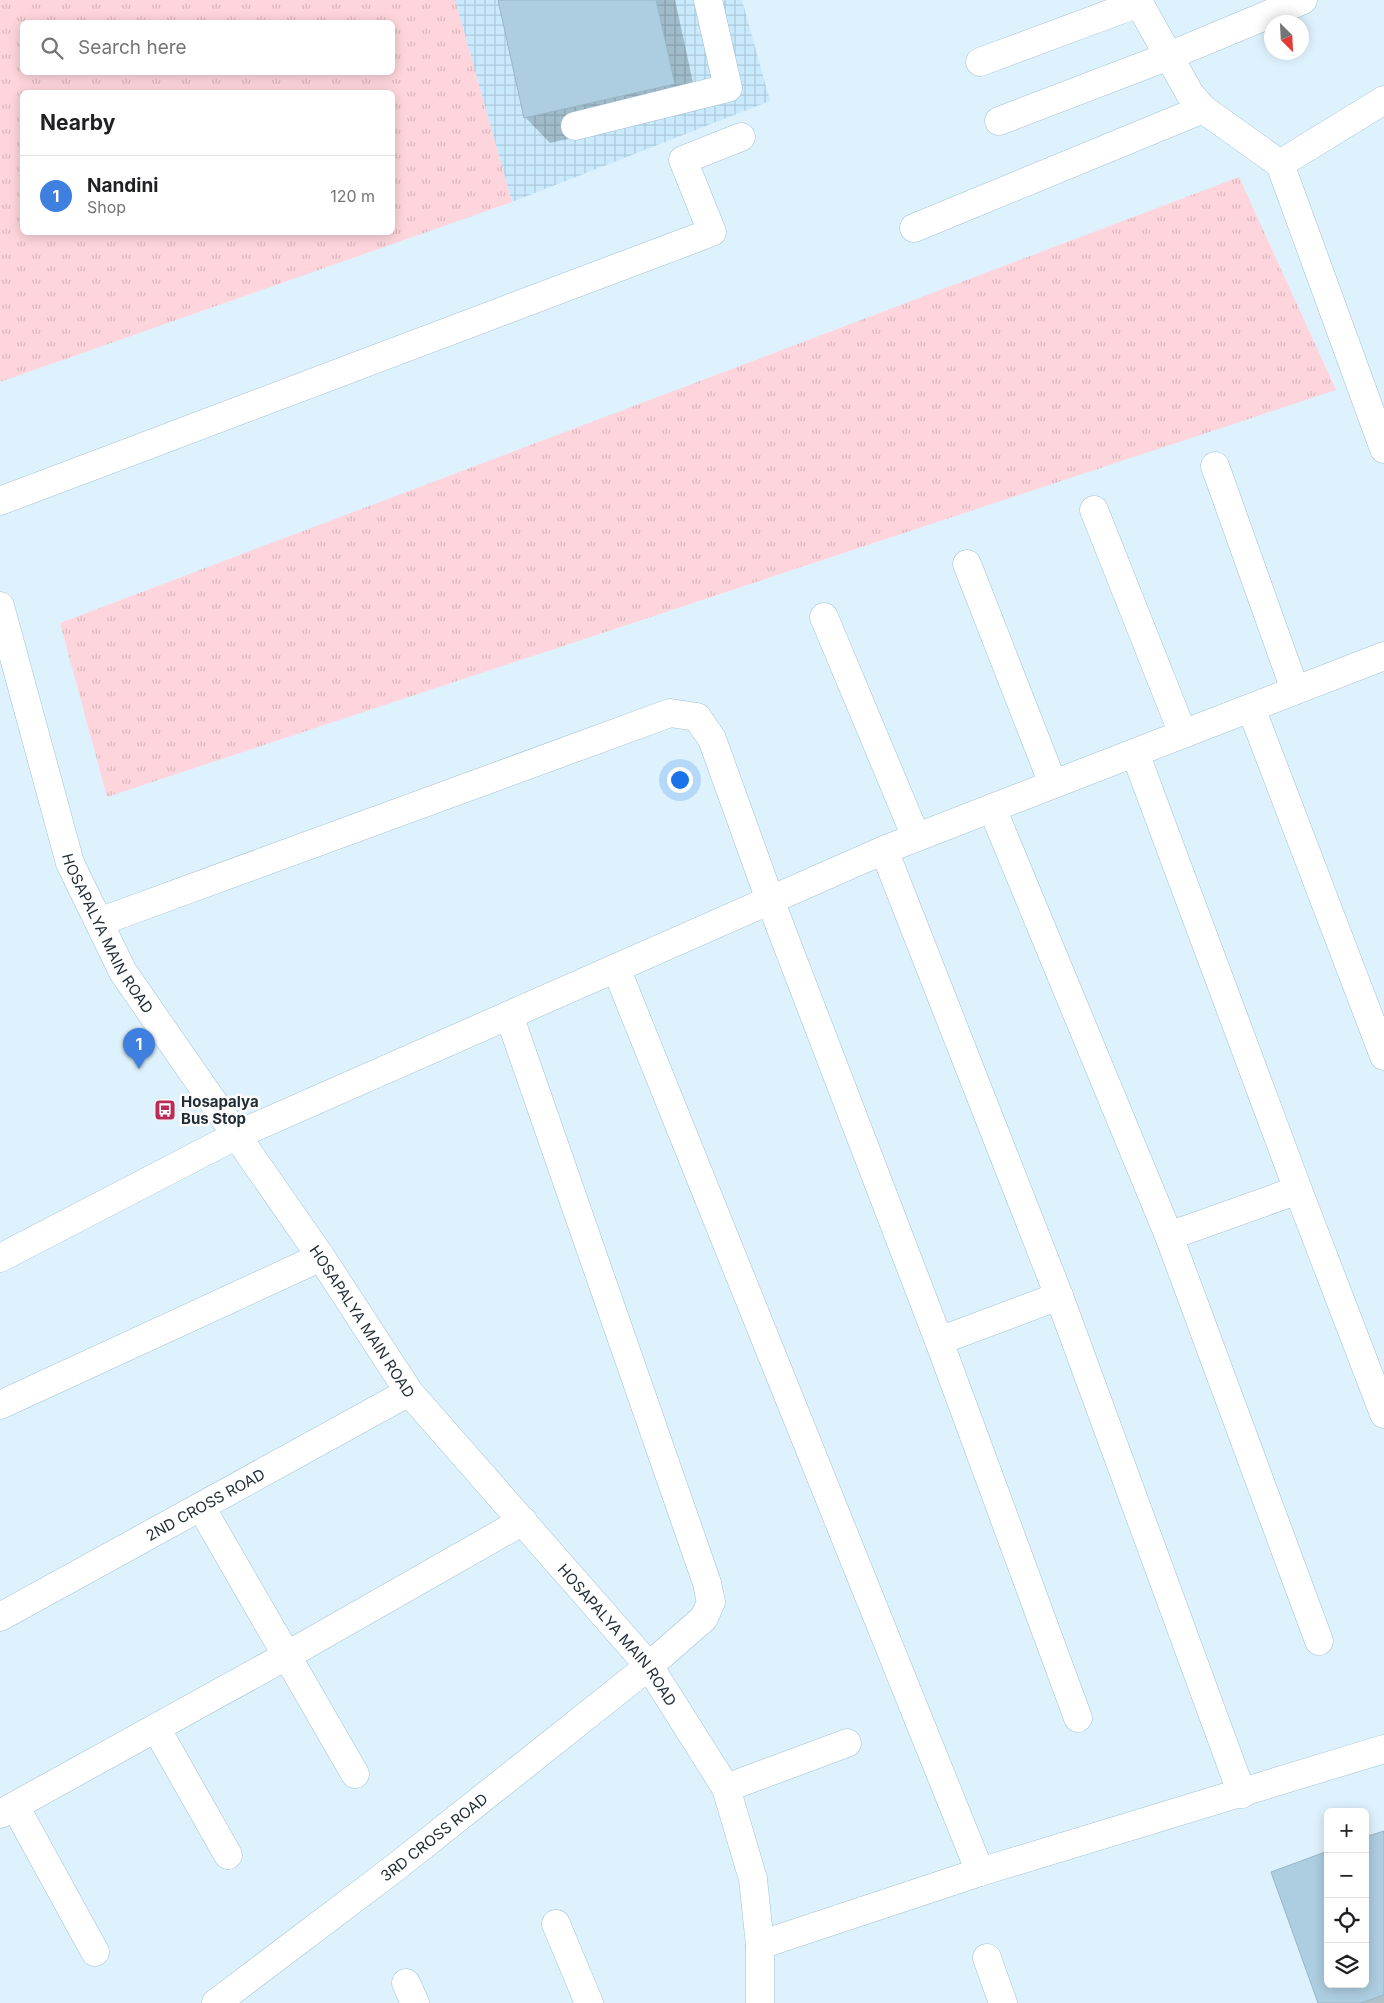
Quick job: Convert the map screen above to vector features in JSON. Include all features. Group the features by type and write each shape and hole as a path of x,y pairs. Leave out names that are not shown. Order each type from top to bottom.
{"street":[{"path":"575,126 728,88 708,0"},
{"path":"999,121 1169,56 1303,0"},
{"path":"980,62 1139,2 1190,94 1203,109 1280,164 1384,449"},
{"path":"1280,164 1382,107"},
{"path":"914,228 1203,109"},
{"path":"0,501 712,232 683,160 742,137"},
{"path":"1215,466 1296,690"},
{"path":"1094,510 1183,734"},
{"path":"967,564 1053,784"},
{"name":"HOSAPALYA MAIN ROAD","path":"0,606 70,863 122,972 321,1257 409,1392 649,1666 726,1788 753,1879 760,1944 760,2003"},
{"path":"824,617 916,837"},
{"path":"0,1258 237,1135 884,850 1384,656"},
{"path":"1251,708 1384,1056"},
{"path":"99,922 670,713 697,717 712,739 770,900 939,1341 1078,1718"},
{"path":"1135,753 1298,1190 1384,1414"},
{"path":"992,808 1169,1236 1319,1640"},
{"path":"884,850 1059,1296 1242,1794"},
{"path":"616,968 980,1872"},
{"name":"3RD CROSS ROAD","path":"216,2003 396,1867 649,1666 704,1618 711,1602 708,1583 509,1015"},
{"path":"1169,1236 1298,1190"},
{"path":"0,1405 321,1257"},
{"path":"939,1341 1059,1296"},
{"name":"2ND CROSS ROAD","path":"0,1617 409,1392"},
{"path":"201,1507 355,1774"},
{"path":"94,1952 7,1810 286,1656 523,1521"},
{"path":"156,1728 228,1855"},
{"path":"726,1788 847,1742"},
{"path":"760,1944 980,1872 1242,1794 1384,1749"},
{"path":"556,1924 589,2003"},
{"path":"987,1958 1003,2003"}],"shaded area":[{"path":"455,0 742,0 770,101 512,202"}],"green space":[{"path":"0,0 455,0 512,202 0,382"},
{"path":"1239,177 1336,390 107,797 60,623"}],"building":[{"path":"498,0 656,0 675,84 524,118"},
{"path":"1384,1831 1384,1995 1361,2003 1318,2003 1271,1872 1324,1852 1324,1988 1369,1988 1369,1836"}],"place":[{"name":"Nandini","path":"139,1069"},
{"name":"Hosapalya Bus Stop","path":"165,1110"}]}
